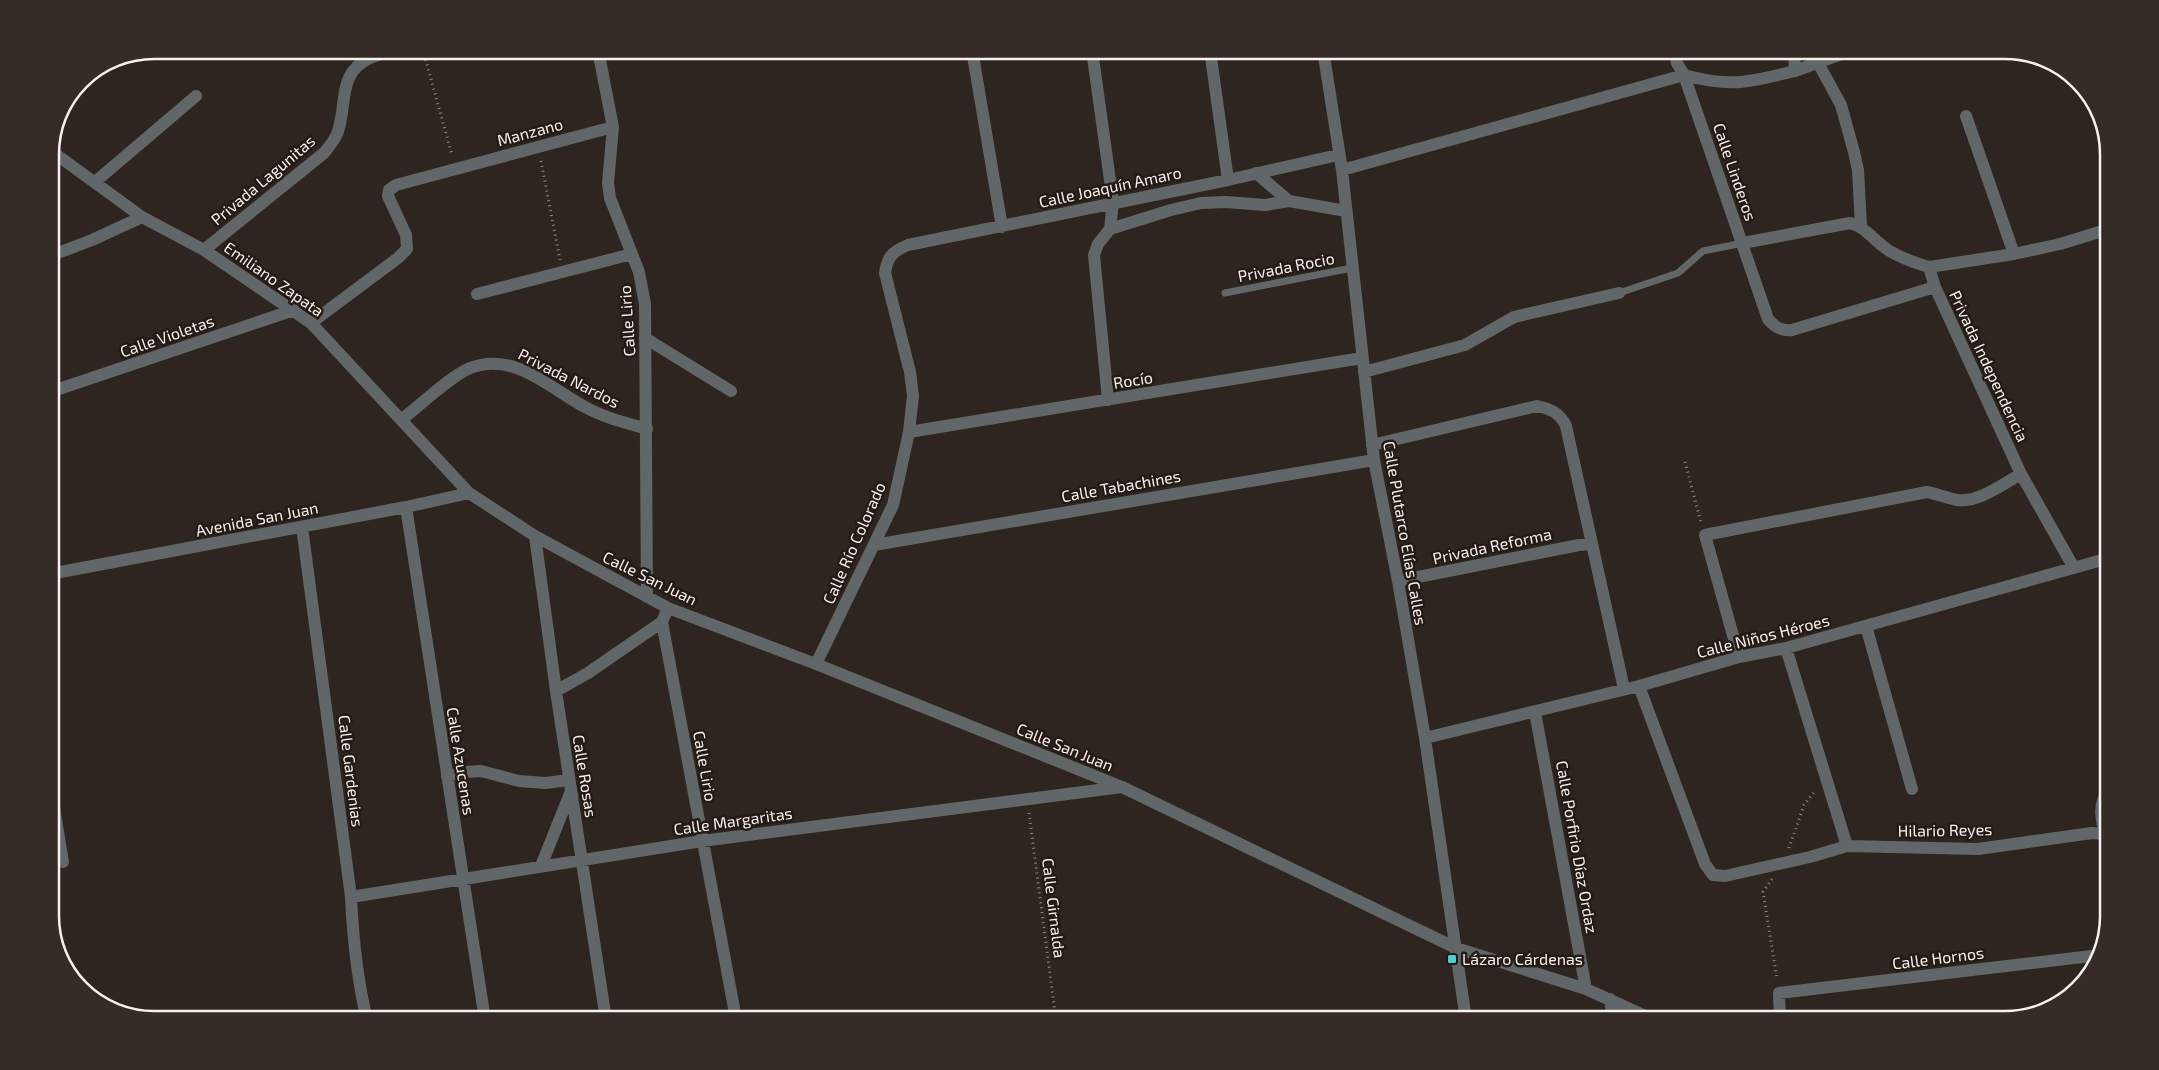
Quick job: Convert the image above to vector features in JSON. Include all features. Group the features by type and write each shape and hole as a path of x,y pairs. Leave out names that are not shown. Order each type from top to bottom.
{"street":[{"name":"Privada Lagunitas","path":"204,250 324,153 338,132 344,88 360,64 368,59"},
{"name":"Calle Lirio","path":"600,59 612,127 608,183 610,198 643,288 647,429 647,597"},
{"path":"974,59 1002,227"},
{"path":"1093,59 1113,202 1110,229 1098,244 1094,255 1108,400"},
{"path":"1211,59 1228,180"},
{"name":"Calle Plutarco Elías Calles","path":"1324,59 1338,155 1342,170 1374,460 1398,582 1424,738 1465,1011"},
{"name":"Calle Linderos","path":"1676,59 1684,75 1743,243 1838,224 1850,223 1861,226"},
{"path":"1794,59 1795,71"},
{"path":"1342,170 1684,75 1711,82 1731,84 1795,71 1826,59"},
{"path":"1817,62 1840,105 1854,152 1858,170 1861,226 1871,237 1888,250 1906,260 1929,267 2014,254 2060,244 2100,232"},
{"path":"95,182 196,96"},
{"path":"1966,116 2014,254"},
{"name":"Manzano","path":"311,323 404,254 407,249 406,235 389,203 389,190 404,182 612,127"},
{"name":"Calle Joaquín Amaro","path":"891,255 908,245 1228,180 1338,155"},
{"name":"Emiliano Zapata","path":"59,156 142,217 204,250 311,323 469,493"},
{"path":"1256,173 1290,201"},
{"path":"1110,229 1171,210 1201,203 1226,202 1265,205 1290,201 1346,211"},
{"path":"59,253 142,217"},
{"path":"1743,243 1768,319 1772,325 1785,331 1935,287"},
{"path":"477,294 632,254"},
{"name":"Calle Río Colorado","path":"816,664 893,504 909,432 912,396 910,372 885,273 886,262 891,255"},
{"name":"Privada Independencia","path":"1929,267 1935,287 2021,474 2074,568"},
{"path":"1364,372 1465,345 1514,317 1619,293"},
{"name":"Calle Violetas","path":"59,389 294,310"},
{"path":"645,338 731,391"},
{"name":"Rocío","path":"909,432 1362,358"},
{"name":"Privada Nardos","path":"402,420 470,368 500,364 521,369 586,408 620,422 647,429"},
{"path":"1372,445 1537,406 1555,412 1562,418 1566,426 1624,689"},
{"name":"Calle Tabachines","path":"874,545 1374,460"},
{"path":"1739,657 1705,535 1927,492 1956,500 1966,500 1995,489 2021,474"},
{"name":"Avenida San Juan","path":"59,572 406,507 469,493"},
{"name":"Calle San Juan","path":"469,493 535,536 668,608 816,664 1122,787 1456,948 1586,988 1635,1011"},
{"name":"Calle Azucenas","path":"406,507 484,1011"},
{"name":"Calle Gardenias","path":"302,527 351,897 354,948 365,1011"},
{"name":"Calle Rosas","path":"535,536 556,691 605,1011"},
{"name":"Privada Reforma","path":"1398,582 1579,544 1592,544"},
{"name":"Calle Niños Héroes","path":"1424,738 1639,686 1739,657 1786,648 2100,561"},
{"path":"556,691 588,673 662,622 668,608"},
{"name":"Calle Lirio","path":"662,622 734,1011"},
{"path":"1866,626 1912,789"},
{"path":"1639,686 1705,864 1713,875 1725,876 1810,857 1846,846 1786,648"},
{"name":"Calle Porfirio Díaz Ordaz","path":"1535,712 1586,988"},
{"path":"447,776 481,771 519,781 570,785 541,866"},
{"name":"Calle Margaritas","path":"351,897 702,841 1122,787"},
{"name":"Hilario Reyes","path":"1846,846 1978,849 2092,833 2100,834"},
{"path":"59,838 63,862"},
{"name":"Calle Hornos","path":"1779,993 2091,956"},
{"path":"1779,993 1780,1011"},
{"path":"1610,999 1612,1011"}],"lane":[{"path":"1619,293 1678,273 1703,252 1743,243"},
{"name":"Privada Rocio","path":"1225,293 1352,268"}],"path":[{"path":"425,59 455,168"},
{"path":"538,148 562,273"},
{"path":"1685,462 1705,535"},
{"path":"1779,993 1763,892 1785,862 1804,805 1825,778"},
{"name":"Calle Girnalda","path":"1028,800 1055,1011"}],"place":[{"name":"Lázaro Cárdenas","path":"1452,959"}]}
